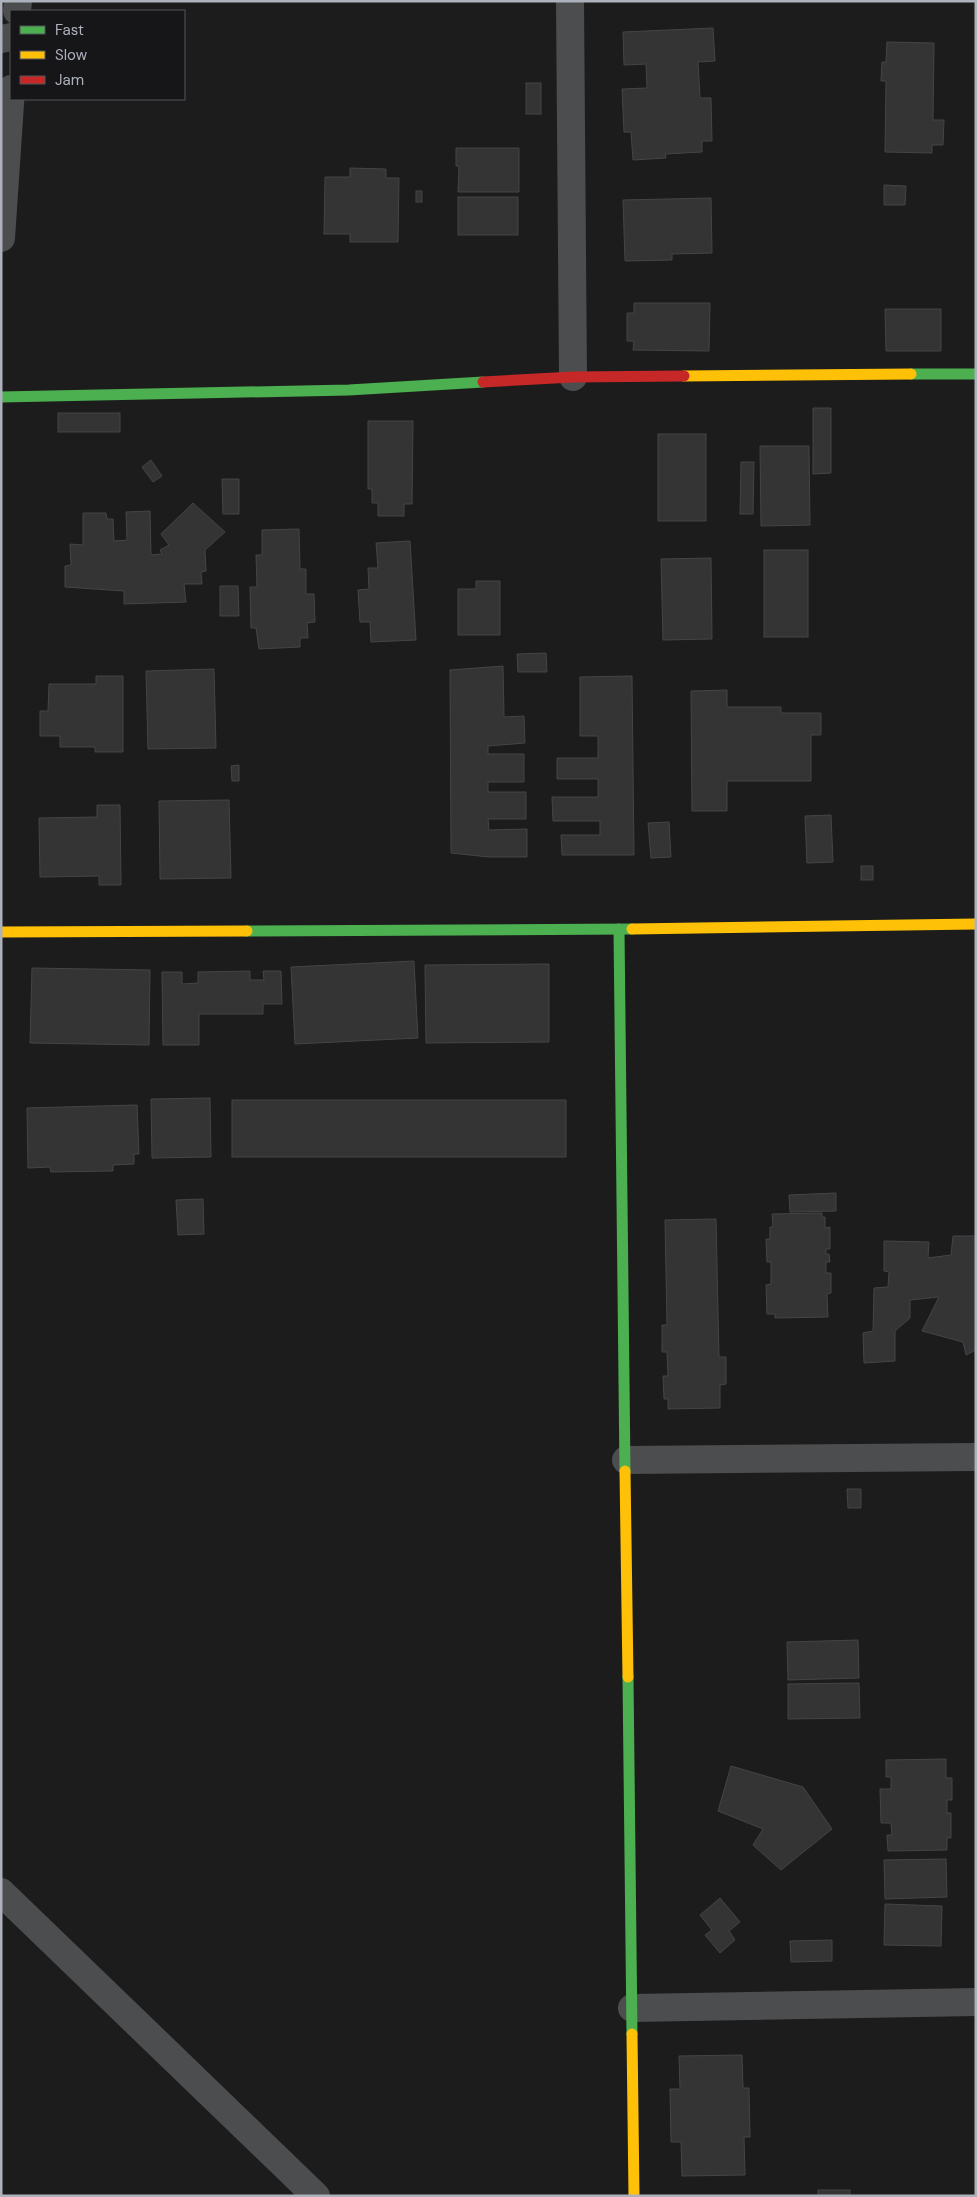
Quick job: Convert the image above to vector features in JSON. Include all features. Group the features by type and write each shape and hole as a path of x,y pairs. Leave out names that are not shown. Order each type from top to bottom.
{"street":[{"path":"570,1 573,378"},
{"path":"1,238 10,100"},
{"path":"1,397 349,390 573,378 976,374"},
{"path":"1,932 620,929 976,924"},
{"path":"620,929 634,2196"},
{"path":"626,1460 976,1457"},
{"path":"1,1892 316,2196"},
{"path":"632,2008 976,2002"}],"building":[{"path":"713,28 715,61 698,62 700,98 711,98 712,141 702,141 702,152 665,154 666,158 633,160 631,132 624,132 622,89 647,88 646,64 624,65 623,32"},
{"path":"887,42 934,43 933,120 944,120 943,145 932,145 932,153 885,152 886,81 881,81 882,62 886,62"},
{"path":"526,83 541,83 541,114 526,114"},
{"path":"456,148 519,148 519,192 458,192 459,166 456,166"},
{"path":"350,168 386,169 386,178 399,178 398,242 350,242 350,234 324,234 325,177 350,177"},
{"path":"884,185 906,186 905,205 884,205"},
{"path":"416,191 422,191 422,202 416,202"},
{"path":"458,197 518,197 518,235 458,235"},
{"path":"711,198 712,253 672,254 672,260 625,261 623,200"},
{"path":"634,303 710,303 709,351 633,350 634,341 627,341 627,313 634,313"},
{"path":"885,309 941,309 941,351 886,351"},
{"path":"813,408 831,408 831,473 813,474"},
{"path":"58,413 120,413 120,432 58,432"},
{"path":"368,421 413,421 412,504 404,504 404,516 378,516 378,503 372,503 372,489 368,489"},
{"path":"658,434 706,434 706,521 658,521"},
{"path":"760,446 809,446 810,525 761,526"},
{"path":"151,460 162,476 153,482 142,467"},
{"path":"741,462 754,462 753,514 740,514"},
{"path":"222,479 239,479 239,514 223,514"},
{"path":"193,503 225,532 205,550 206,571 201,572 202,584 184,584 186,602 124,604 124,591 65,587 65,566 71,565 70,544 83,545 83,513 106,513 107,519 113,519 114,541 127,540 126,512 150,511 151,555 162,554 160,550 169,545 161,534"},
{"path":"299,529 300,569 306,569 306,594 314,594 315,622 307,623 308,638 300,638 300,647 259,649 256,628 251,628 250,587 257,587 256,555 262,555 262,530"},
{"path":"410,541 416,640 371,642 370,622 360,622 358,590 369,589 368,568 378,568 376,543"},
{"path":"764,550 808,550 808,637 764,637"},
{"path":"711,558 712,639 663,640 661,559"},
{"path":"476,581 500,581 500,635 458,635 458,589 476,589"},
{"path":"220,586 238,586 239,616 220,616"},
{"path":"546,653 547,672 518,672 517,654"},
{"path":"503,666 504,717 524,716 525,743 488,746 488,754 524,754 524,782 488,782 488,792 526,792 526,819 488,819 489,830 527,829 527,857 489,857 451,853 450,670"},
{"path":"214,669 216,748 148,749 146,671"},
{"path":"96,676 123,676 123,752 95,752 95,747 60,747 60,736 40,736 40,711 48,711 49,684 96,684"},
{"path":"632,676 634,855 562,855 561,835 600,835 600,821 553,821 552,797 598,797 598,779 557,779 557,758 598,758 598,736 580,736 580,677"},
{"path":"727,690 727,707 781,707 781,713 821,713 821,735 811,735 811,781 727,781 727,811 692,811 691,691"},
{"path":"239,765 239,781 232,781 231,766"},
{"path":"229,800 231,878 160,879 159,801"},
{"path":"97,805 120,805 121,885 99,885 99,876 40,877 39,818 97,817"},
{"path":"831,815 833,862 807,863 805,816"},
{"path":"669,822 671,857 651,858 648,823"},
{"path":"861,866 873,866 873,880 861,880"},
{"path":"414,961 418,1038 295,1044 291,967"},
{"path":"549,964 549,1042 426,1043 425,965"},
{"path":"32,968 150,970 149,1045 30,1043"},
{"path":"250,971 250,980 264,980 263,971 281,971 282,1004 263,1004 263,1014 199,1014 199,1045 163,1045 162,972 182,972 182,984 198,983 198,972"},
{"path":"210,1098 211,1157 152,1158 151,1099"},
{"path":"232,1100 566,1100 566,1157 232,1157"},
{"path":"137,1105 139,1154 134,1154 134,1164 113,1165 113,1171 51,1172 50,1167 28,1168 27,1108"},
{"path":"836,1193 836,1211 790,1212 789,1195"},
{"path":"203,1199 204,1234 178,1235 176,1200"},
{"path":"822,1213 822,1217 825,1217 825,1228 830,1227 830,1249 826,1249 830,1262 826,1262 826,1273 831,1273 831,1293 827,1294 828,1317 775,1318 775,1314 767,1314 766,1285 771,1284 771,1262 767,1262 766,1239 770,1239 770,1227 773,1227 772,1214"},
{"path":"716,1219 719,1357 726,1357 726,1384 720,1385 720,1408 668,1409 668,1399 664,1399 663,1376 668,1376 667,1352 662,1352 662,1325 667,1325 665,1220"},
{"path":"953,1236 976,1236 976,1350 966,1355 963,1342 922,1331 939,1297 910,1300 910,1318 895,1331 895,1361 864,1363 863,1333 873,1331 874,1288 888,1287 889,1272 884,1271 884,1241 929,1242 928,1258 951,1255"},
{"path":"847,1489 861,1489 861,1508 848,1508"},
{"path":"858,1640 859,1678 788,1680 787,1642"},
{"path":"859,1683 860,1718 788,1719 788,1684"},
{"path":"946,1759 946,1778 952,1778 952,1800 947,1800 947,1813 951,1813 951,1838 947,1838 947,1850 888,1851 887,1835 892,1835 891,1823 881,1823 880,1789 891,1789 891,1777 886,1777 886,1760"},
{"path":"731,1766 803,1787 832,1829 781,1870 753,1845 763,1829 718,1811"},
{"path":"946,1859 947,1897 885,1899 884,1860"},
{"path":"720,1898 740,1922 729,1931 735,1940 720,1953 705,1935 712,1930 700,1915"},
{"path":"885,1904 942,1906 941,1946 884,1945"},
{"path":"832,1940 832,1961 791,1962 790,1941"},
{"path":"742,2055 743,2088 749,2088 750,2137 744,2137 745,2175 682,2176 681,2142 671,2142 670,2089 680,2089 679,2056"},
{"path":"818,2190 850,2190 850,2196 818,2196"}],"traffic: fast":[{"path":"911,374 976,374"},
{"path":"1,397 349,390 483,382"},
{"path":"619,929 625,1471"},
{"path":"247,931 632,929"},
{"path":"628,1677 632,2034"}],"traffic: slow":[{"path":"684,376 911,374"},
{"path":"632,929 976,924"},
{"path":"1,932 247,931"},
{"path":"625,1471 628,1677"},
{"path":"632,2034 634,2196"}],"traffic: jam":[{"path":"483,382 573,377 684,376"}]}
